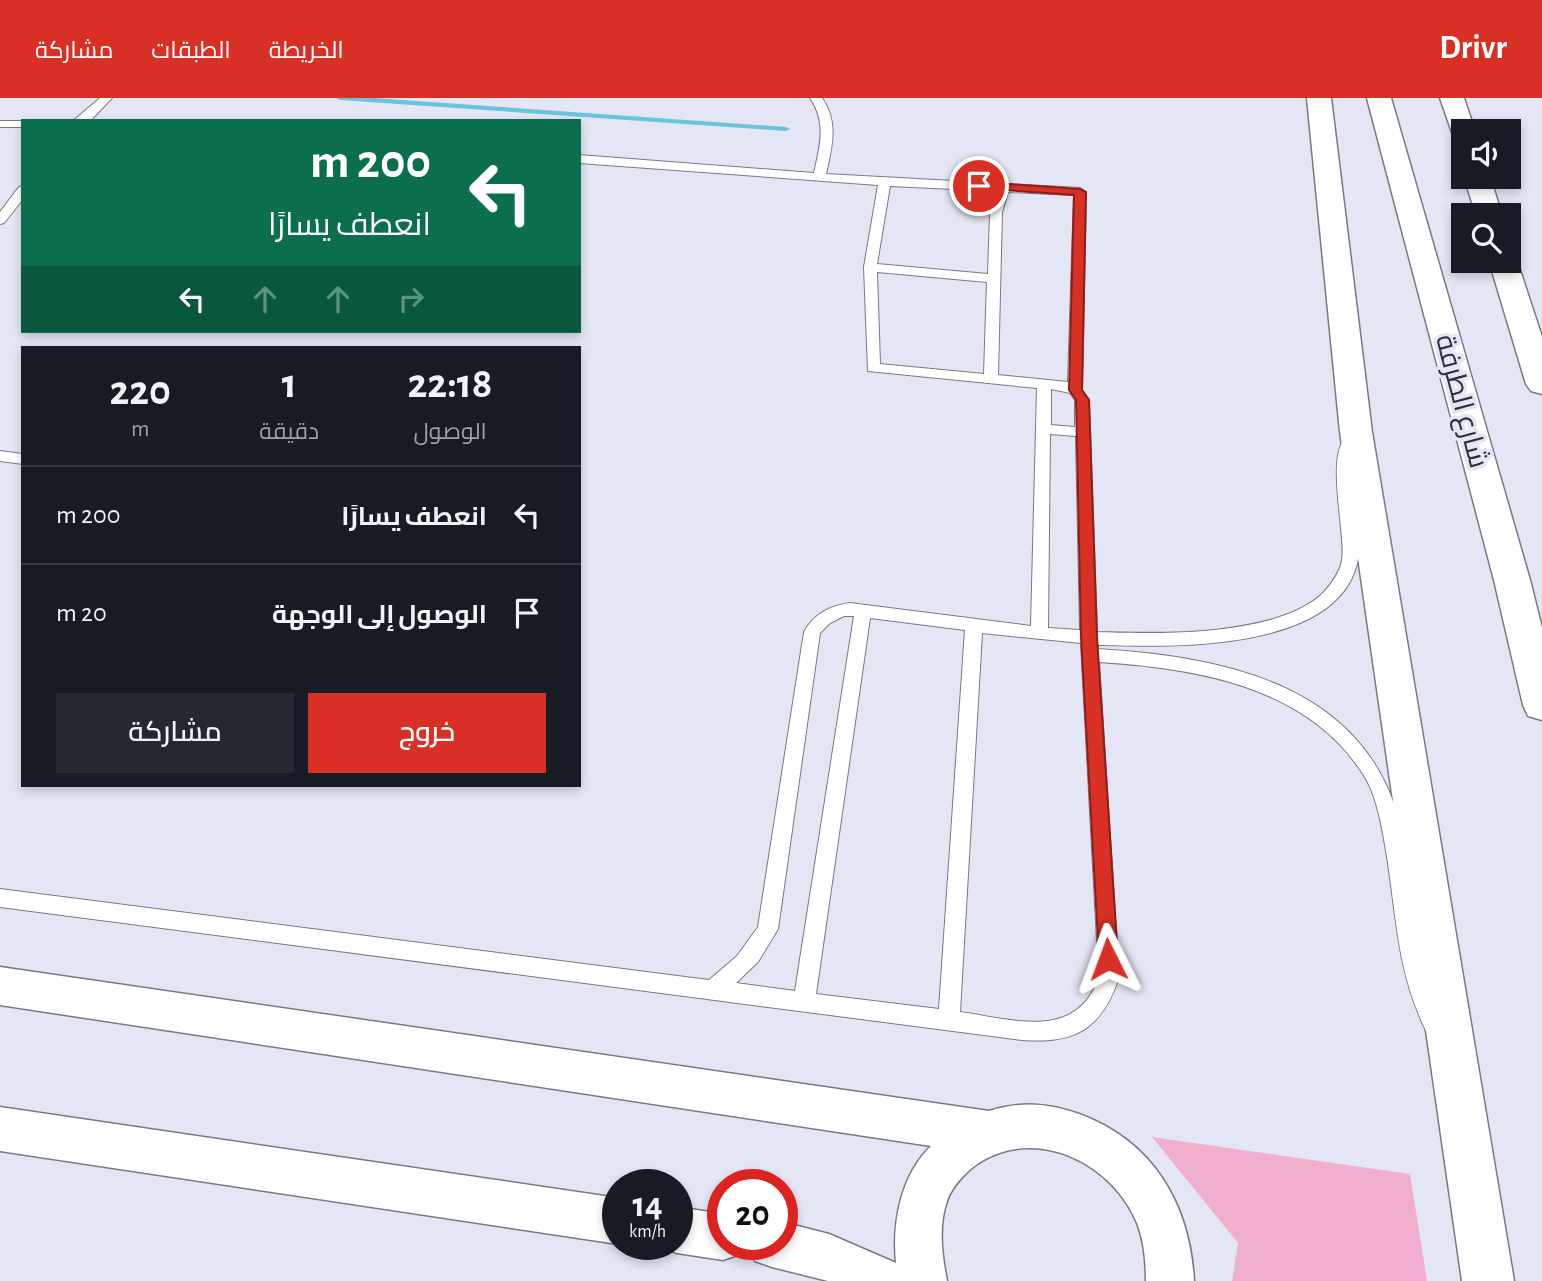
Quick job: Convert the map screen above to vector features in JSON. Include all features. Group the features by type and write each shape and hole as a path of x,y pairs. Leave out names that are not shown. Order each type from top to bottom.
{"main road":[{"path":"1319,98 1356,432 1488,1281"},
{"name":"شارع الطرفة","path":"1379,98 1512,580 1542,705"},
{"path":"1452,98 1459,119"},
{"path":"1507,273 1542,384"}],"street":[{"path":"0,986 987,1132"},
{"path":"923,1281 917,1251 918,1225 924,1200 934,1178 949,1158 967,1143 987,1132 1019,1126 1051,1127 1073,1133 1113,1157 1130,1173 1157,1215 1170,1263 1170,1281"},
{"path":"0,1129 602,1219"},
{"path":"798,1249 818,1252 850,1264 882,1281"}],"lane":[{"path":"83,119 106,98"},
{"path":"817,98 829,123 820,176"},
{"path":"0,124 21,124"},
{"path":"581,159 885,182 1080,192 1075,390"},
{"path":"0,898 1042,1032 1062,1030 1080,1022 1094,1010 1104,996 1109,969 1090,646 1082,400 1075,390 1065,386 873,368 870,267 885,182"},
{"path":"991,379 996,212 1003,187"},
{"path":"0,220 21,193"},
{"path":"870,267 995,279"},
{"path":"1039,632 1044,384"},
{"path":"1045,429 1083,432"},
{"path":"1090,646 1199,638 1279,625 1322,604 1335,592 1350,562 1352,550 1341,474 1345,453 1356,432"},
{"path":"0,456 21,459"},
{"path":"713,989 736,973 755,952 768,929 812,632 818,623 838,611 863,611 1039,632 1090,646 1234,675 1325,720 1346,737 1370,768 1388,809 1400,875 1409,962 1415,985 1433,1024 1454,1056"},
{"path":"804,1001 863,611"},
{"path":"949,1020 974,624"}],"shaded area":[{"path":"1152,1137 1410,1174 1427,1281 1232,1281 1238,1243"}],"waterway":[{"path":"340,98 786,129"}],"route":[{"path":"979,186 1080,192 1075,390 1082,400 1089,637 1108,959"}]}
